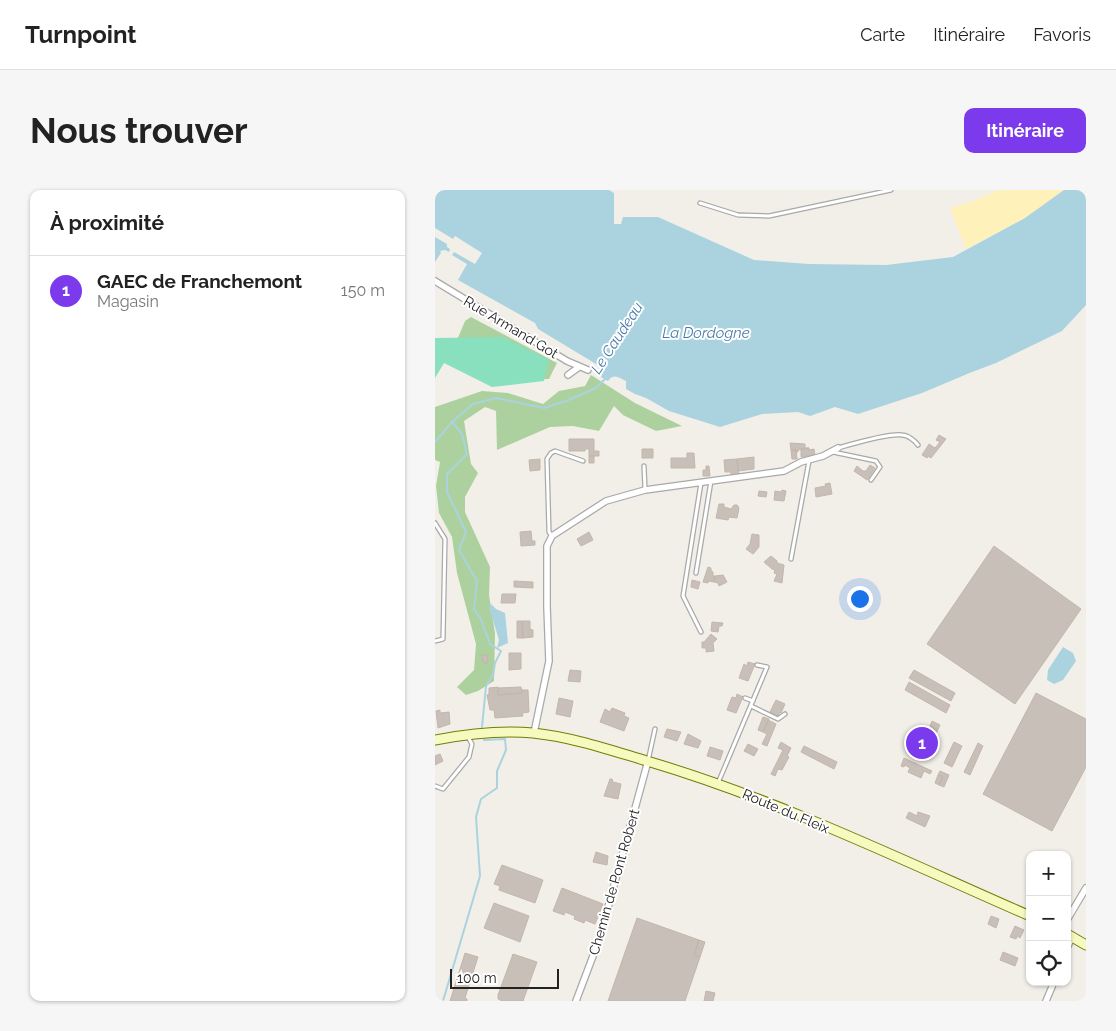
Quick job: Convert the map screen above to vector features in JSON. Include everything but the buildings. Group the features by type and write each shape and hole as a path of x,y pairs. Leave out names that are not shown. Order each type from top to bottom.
{"main road":[{"name":"Route du Fleix","path":"435,740 467,734 498,732 533,733 593,745 718,784 802,817 1026,914"},
{"path":"1071,937 1086,945"}],"street":[{"name":"Rue Armand Got","path":"435,281 579,367 588,370"},
{"path":"568,375 579,367"},
{"path":"533,733 549,660 547,546 552,536 606,501 645,490 784,471 837,448"},
{"name":"Chemin de Pont Robert","path":"577,1001 599,940 647,761"},
{"path":"1071,913 1086,888"},
{"path":"1046,1001 1052,986"}],"lane":[{"path":"700,203 738,215 769,216 891,190"},
{"path":"837,448 883,437 902,435 916,441 918,445"},
{"path":"552,536 549,532 547,459 555,451 583,461"},
{"path":"830,452 876,461 880,467 871,480"},
{"path":"791,559 809,461"},
{"path":"644,466 645,490"},
{"path":"696,573 711,482"},
{"path":"701,483 683,596 701,632"},
{"path":"435,522 445,539 443,639 435,641"},
{"path":"718,784 767,667 757,666"},
{"path":"745,698 753,701"},
{"path":"751,706 778,719 785,714"},
{"path":"647,761 655,730"},
{"path":"435,786 443,789 469,758 472,744 467,734"}],"green space":[{"path":"471,317 557,363 549,379 524,379 452,352 465,321"},
{"path":"503,337 549,360 544,381 492,387 444,363 435,378 435,338"},
{"path":"591,375 635,403 682,426 656,431 623,415 614,406 599,431 573,426 550,427 497,450 496,411 485,407 464,421 471,464 478,473 465,497 465,512 490,567 489,595 495,633 494,681 478,691 466,695 457,687 474,670 476,644 457,573 452,537 439,513 436,486 440,462 435,460 435,407 482,391 508,393 543,404 559,391 585,386"}],"sand":[{"path":"999,190 1064,190 1025,218 966,249 950,208 971,202"}],"water":[{"name":"La Dordogne","path":"435,190 609,190 614,193 614,224 621,224 623,217 658,217 754,260 809,264 886,265 953,257 1025,218 1064,190 1086,190 1086,305 1062,331 996,363 922,393 858,414 835,407 810,416 798,412 762,414 720,427 669,411 626,389 626,381 619,377 614,376 608,381 601,377 603,371 601,367 538,329 535,323 458,280 467,264 452,255 454,252 475,264 482,253 455,236 453,239 435,228"},
{"path":"435,237 447,244 447,247 450,249 449,252 445,250 440,251 441,253 435,262"},
{"path":"491,604 496,609 505,613 508,643 497,648 499,640 489,607"},
{"path":"1063,647 1073,653 1076,661 1063,680 1054,684 1047,680 1048,670"}],"waterway":[{"name":"Le Caudeau","path":"435,442 452,422 473,404 496,398 544,408 596,388 605,379"},
{"path":"452,422 462,434 467,454 447,474 447,492 466,532 459,550 477,581 474,609 481,619 490,644 501,651 495,663 493,675 486,686 482,727"},
{"path":"443,1001 480,876 476,817 481,799 497,788 497,771 506,750 505,739 484,740"}],"place":[{"name":"GAEC de Franchemont","path":"922,743"}]}
